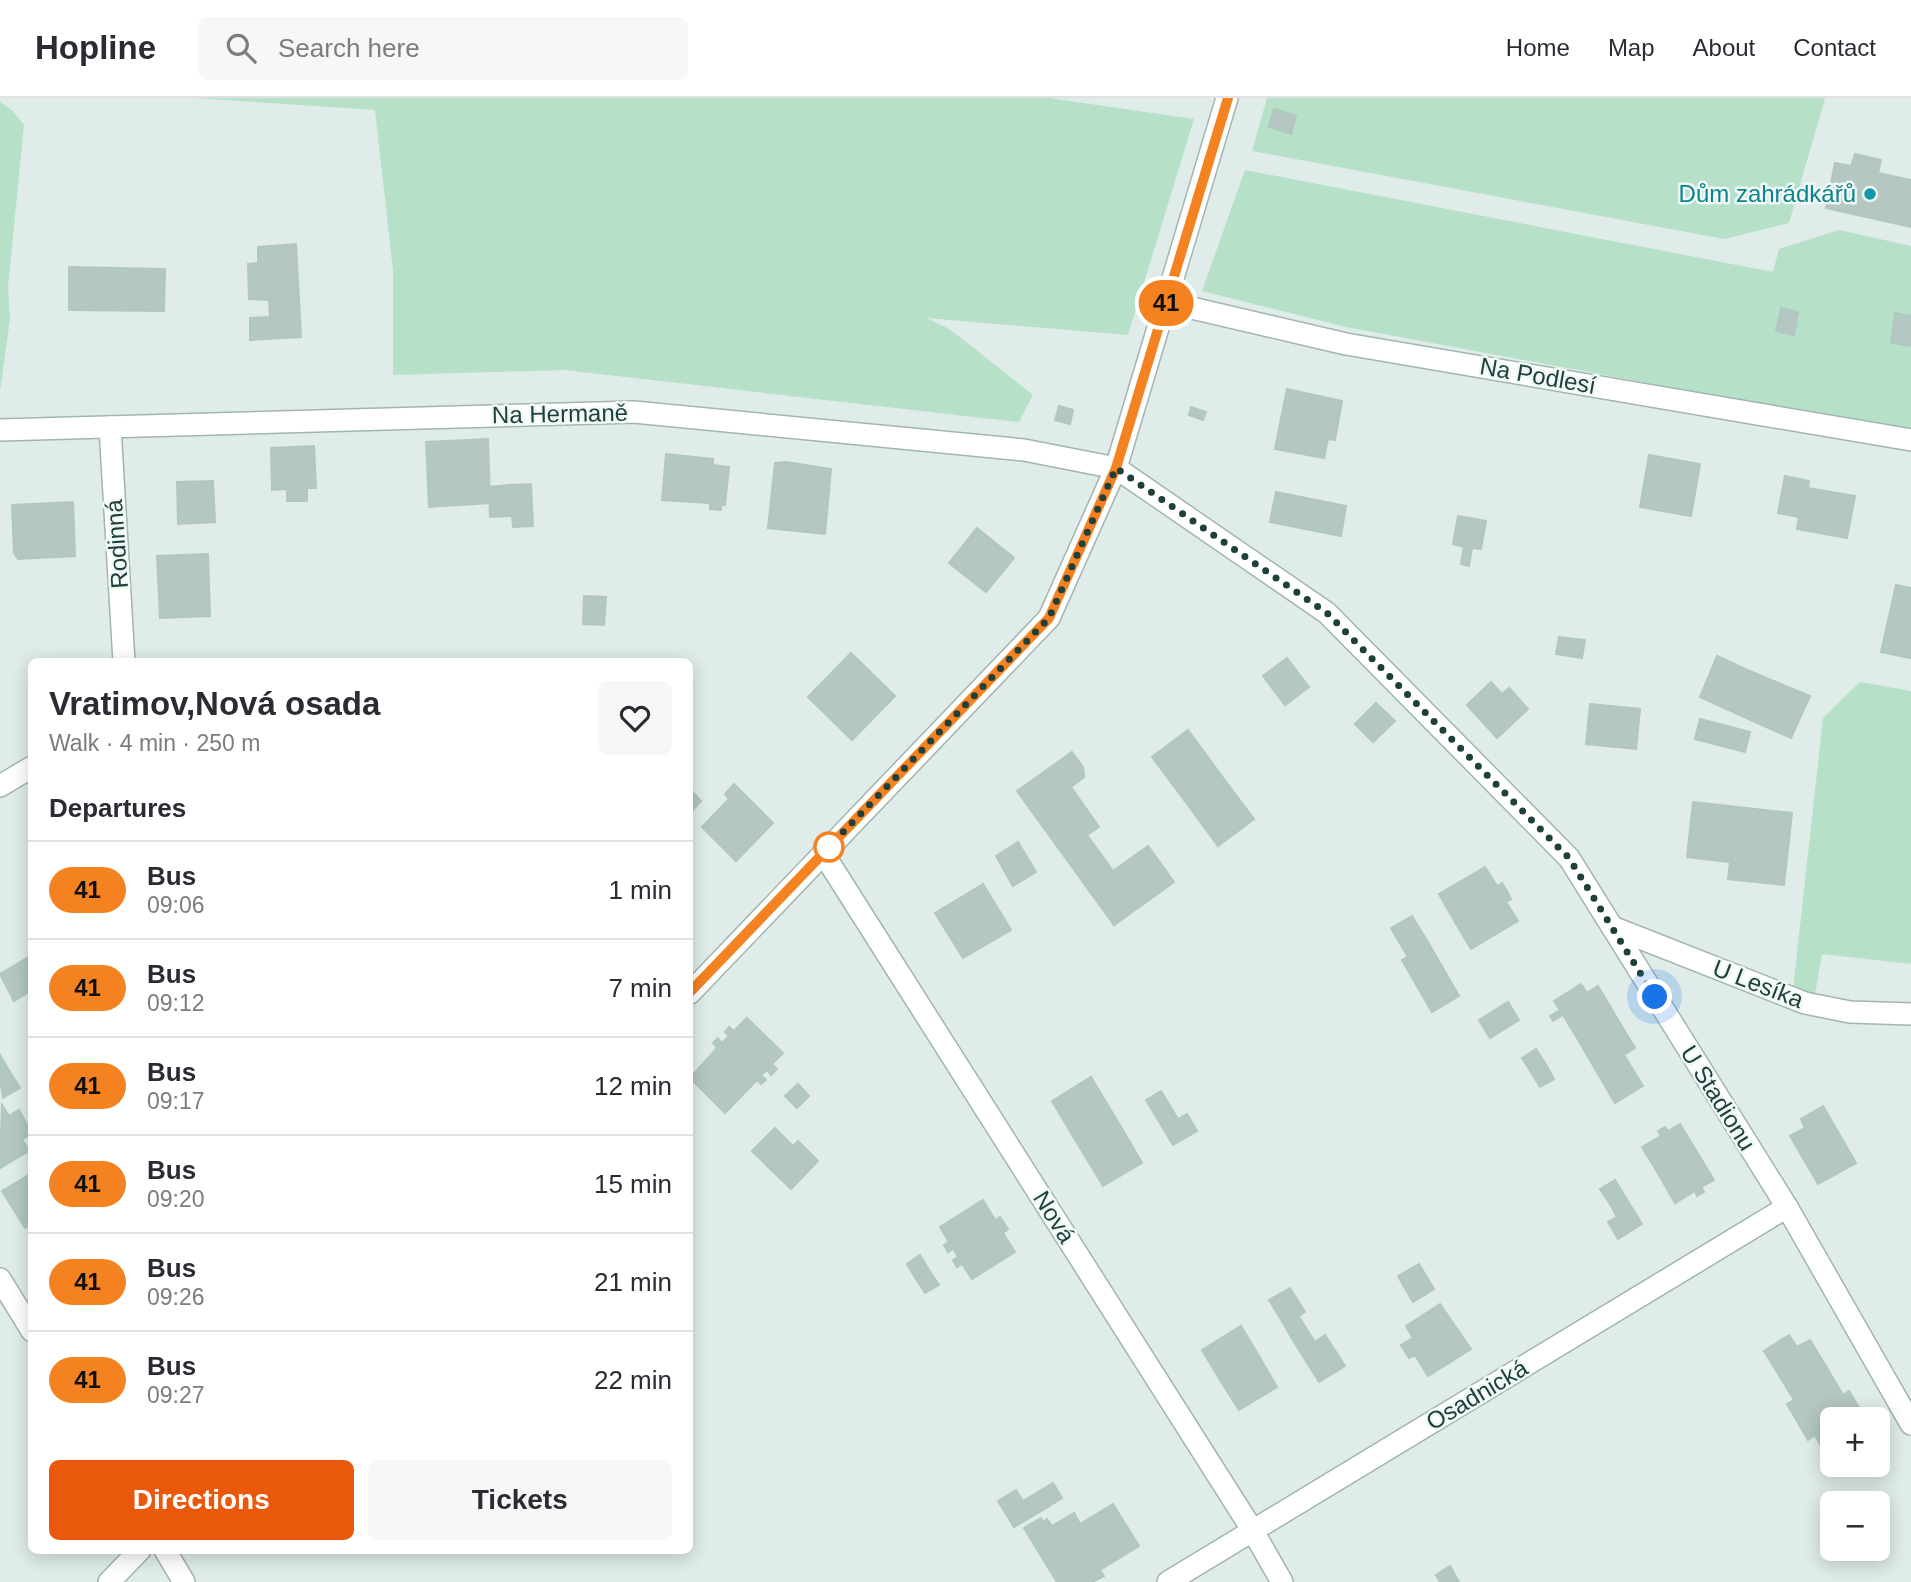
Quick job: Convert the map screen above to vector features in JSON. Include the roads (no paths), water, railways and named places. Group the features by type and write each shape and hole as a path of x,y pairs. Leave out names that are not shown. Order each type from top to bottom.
{"street":[{"path":"693,990 1049,618 1116,468 1227,98"},
{"name":"Na Podlesí","path":"1166,302 1346,344 1911,440"},
{"name":"Na Hermaně","path":"0,430 634,412 1024,450 1116,468"},
{"name":"Rodinná","path":"110,428 124,658"},
{"name":"U Stadionu","path":"1116,468 1327,613 1569,858 1787,1207 1911,1424"},
{"path":"0,786 28,769"},
{"name":"Nová","path":"823,853 1253,1531 1282,1582"},
{"name":"U Lesíka","path":"1612,927 1805,1003 1850,1012 1911,1014"},
{"name":"Osadnická","path":"1168,1582 1787,1207"},
{"path":"0,1279 28,1324"},
{"path":"109,1582 136,1554"},
{"path":"167,1554 184,1582"}],"place":[{"name":"Dům zahrádkářů","path":"1870,194"}]}
